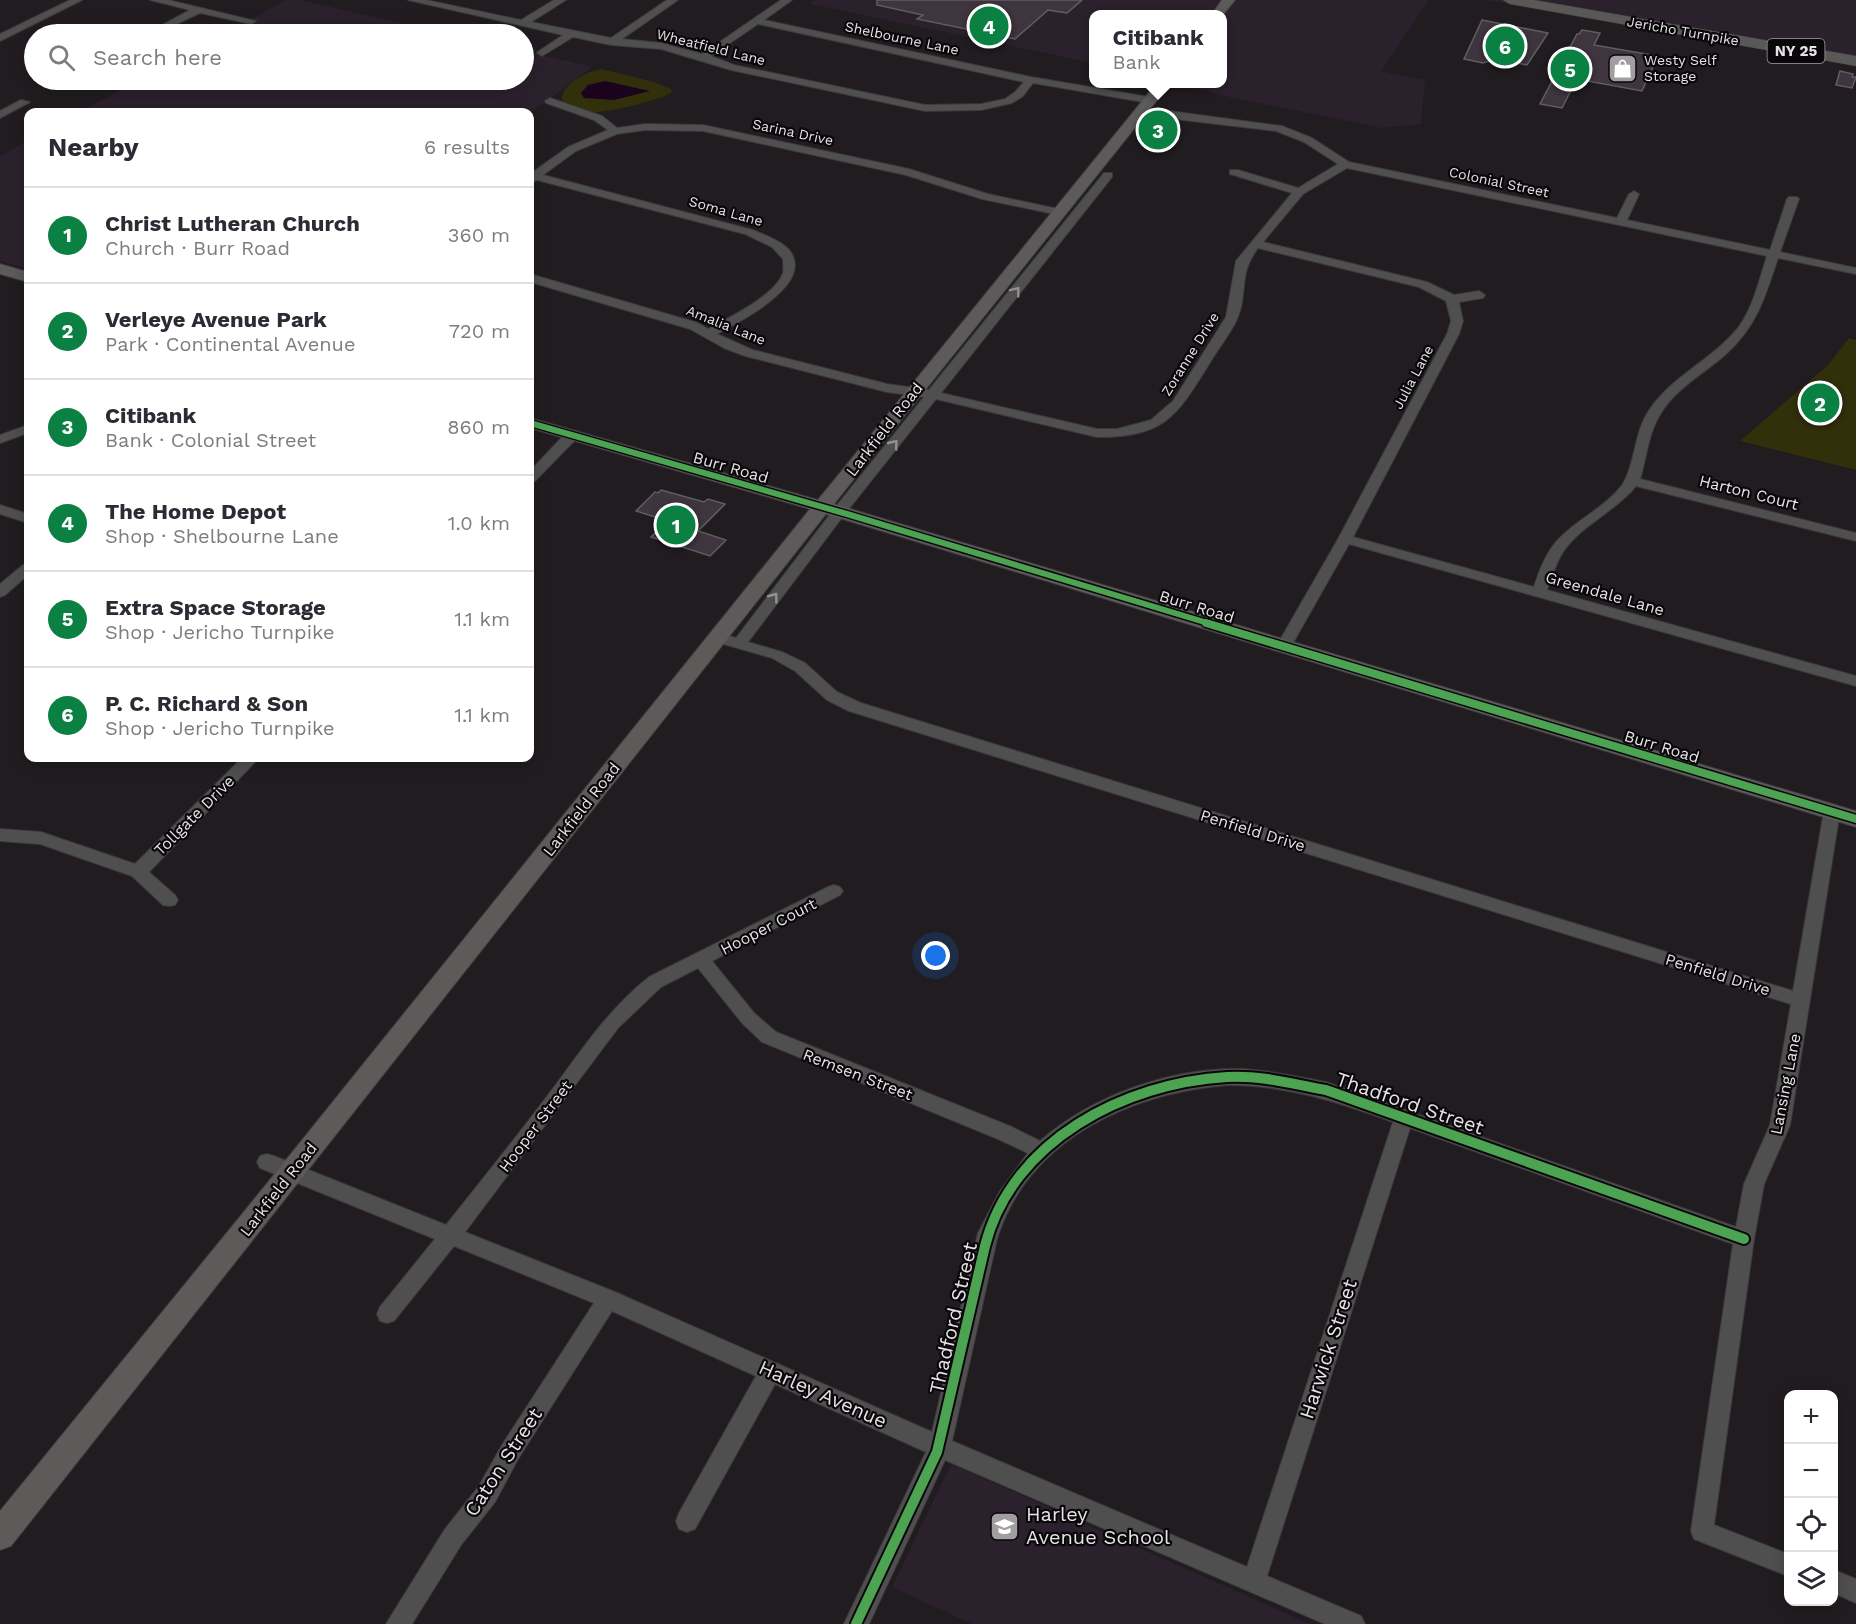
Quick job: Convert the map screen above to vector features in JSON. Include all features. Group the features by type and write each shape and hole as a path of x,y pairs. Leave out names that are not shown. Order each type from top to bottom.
{"main road":[{"name":"Jericho Turnpike","path":"1510,0 1856,61"},
{"name":"Larkfield Road","path":"0,1535 291,1171 728,641 831,509 913,392 1160,88"},
{"path":"0,269 24,276"},
{"name":"Burr Road","path":"534,424 831,509 1856,819"}],"street":[{"path":"28,24 77,0"},
{"path":"155,0 251,21"},
{"name":"Wheatfield Lane","path":"413,0 527,24"},
{"path":"445,7 456,0"},
{"path":"523,23 561,0"},
{"path":"611,42 673,0"},
{"path":"704,57 787,0"},
{"path":"169,24 198,9"},
{"name":"Shelbourne Lane","path":"756,21 1146,104"},
{"path":"0,38 24,26"},
{"name":"Wheatfield Lane","path":"534,26 611,42 661,46 704,57 731,67 925,108 981,107 1008,101 1019,94 1031,80"},
{"path":"542,53 571,34"},
{"path":"549,101 598,118 615,131"},
{"path":"0,115 25,102"},
{"name":"Colonial Street","path":"1146,104 1183,117 1278,128 1308,140 1346,164 1856,271"},
{"name":"Sarina Drive","path":"534,177 572,149 615,131 663,126 703,128 909,172 986,197 1059,212"},
{"name":"Zoranne Drive","path":"913,392 1097,433 1118,433 1156,423 1178,403 1232,317 1242,261 1299,192 1346,164"},
{"path":"1234,172 1299,192"},
{"name":"Larkfield Road","path":"831,509 934,395 1108,175"},
{"name":"Soma Lane","path":"534,178 749,232 771,240 785,250 790,260 788,272 772,296 710,333"},
{"path":"1621,222 1634,194"},
{"path":"1539,592 1561,545 1602,513 1632,481 1644,434 1653,415 1665,399 1730,346 1744,330 1753,315 1793,199"},
{"path":"1256,244 1413,281 1452,299 1479,295"},
{"name":"Amalia Lane","path":"534,279 672,319 710,333 728,345 749,353 887,388 913,392"},
{"name":"Julia Lane","path":"1284,646 1345,539 1453,334 1457,321 1452,299"},
{"path":"0,439 24,430"},
{"path":"534,474 572,435"},
{"name":"Harton Court","path":"1632,481 1856,537"},
{"path":"0,509 24,518"},
{"name":"Greendale Lane","path":"1345,539 1856,681"},
{"path":"0,592 24,571"},
{"name":"Penfield Drive","path":"728,641 777,655 800,667 832,696 855,706 1801,1000"},
{"name":"Tollgate Drive","path":"138,872 246,762"},
{"name":"Lansing Lane","path":"1784,1563 1702,1531 1744,1239 1754,1184 1780,1125 1832,811"},
{"path":"0,835 41,838 138,872 169,900"},
{"name":"Hooper Court","path":"701,960 834,891"},
{"name":"Remsen Street","path":"701,960 748,1018 769,1037 1005,1133 1042,1151"},
{"name":"Hooper Street","path":"387,1314 550,1106 616,1015 655,982 701,960"},
{"name":"Thadford Street","path":"856,1624 874,1592 939,1447 962,1358 970,1309 990,1228 1014,1186 1042,1151 1079,1123 1108,1107 1137,1095 1183,1082 1228,1077 1277,1080 1326,1090 1744,1239"},
{"name":"Harwick Street","path":"1254,1580 1372,1209 1404,1118"},
{"name":"Harley Avenue","path":"267,1161 608,1299 939,1447 1353,1624"},
{"name":"Caton Street","path":"398,1624 453,1537 487,1494 510,1452 608,1299"},
{"path":"687,1521 771,1370"},
{"path":"1838,1584 1856,1591"}],"shaded area":[{"path":"286,0 300,0 406,24 242,24"},
{"path":"815,0 1429,0 1381,71 1425,80 1421,124 1381,128 1196,88 1227,88 1227,10 1089,10 1089,62 810,4"},
{"path":"1485,0 1856,0 1856,66 1574,15"},
{"path":"534,53 592,67 534,110 534,108 87,108 121,90 534,90"},
{"path":"602,69 654,82 671,89 672,92 646,102 600,112 581,109 562,100 566,89 576,79"},
{"path":"605,81 650,91 614,100 584,98 581,93 588,85"},
{"path":"24,142 24,268 0,261 0,156"},
{"path":"1849,338 1856,340 1856,470 1740,441 1828,365"},
{"name":"Harley Avenue School","path":"951,1464 1310,1624 972,1624 892,1587"}],"building":[{"path":"877,0 1082,0 1067,13 1048,10 1015,39 917,19 923,15 877,5"},
{"path":"1482,20 1548,33 1527,65 1496,59 1483,63 1464,59"},
{"path":"1582,30 1600,33 1594,45 1658,56 1642,91 1577,79 1562,108 1540,104 1577,34"},
{"path":"1840,71 1856,77 1852,88 1836,85"},
{"path":"1157,121 1171,124 1162,136 1148,133"},
{"path":"661,490 704,502 708,499 725,504 698,531 726,540 710,556 651,537 668,521 636,511 655,492 658,493"}],"cycle path":[{"path":"534,424 847,514 1856,819"},
{"path":"856,1624 878,1582 937,1452 985,1246 996,1217 1020,1177 1042,1151 1081,1121 1128,1098 1178,1084 1228,1077 1265,1079 1326,1090 1744,1239"}],"place":[{"name":"The Home Depot","path":"989,26"},
{"name":"P. C. Richard & Son","path":"1505,46"},
{"name":"Westy Self Storage","path":"1623,68"},
{"name":"Extra Space Storage","path":"1570,69"},
{"name":"Citibank","path":"1158,130"},
{"name":"Verleye Avenue Park","path":"1820,403"},
{"name":"Christ Lutheran Church","path":"676,525"},
{"name":"Harley Avenue School","path":"1005,1526"}]}
